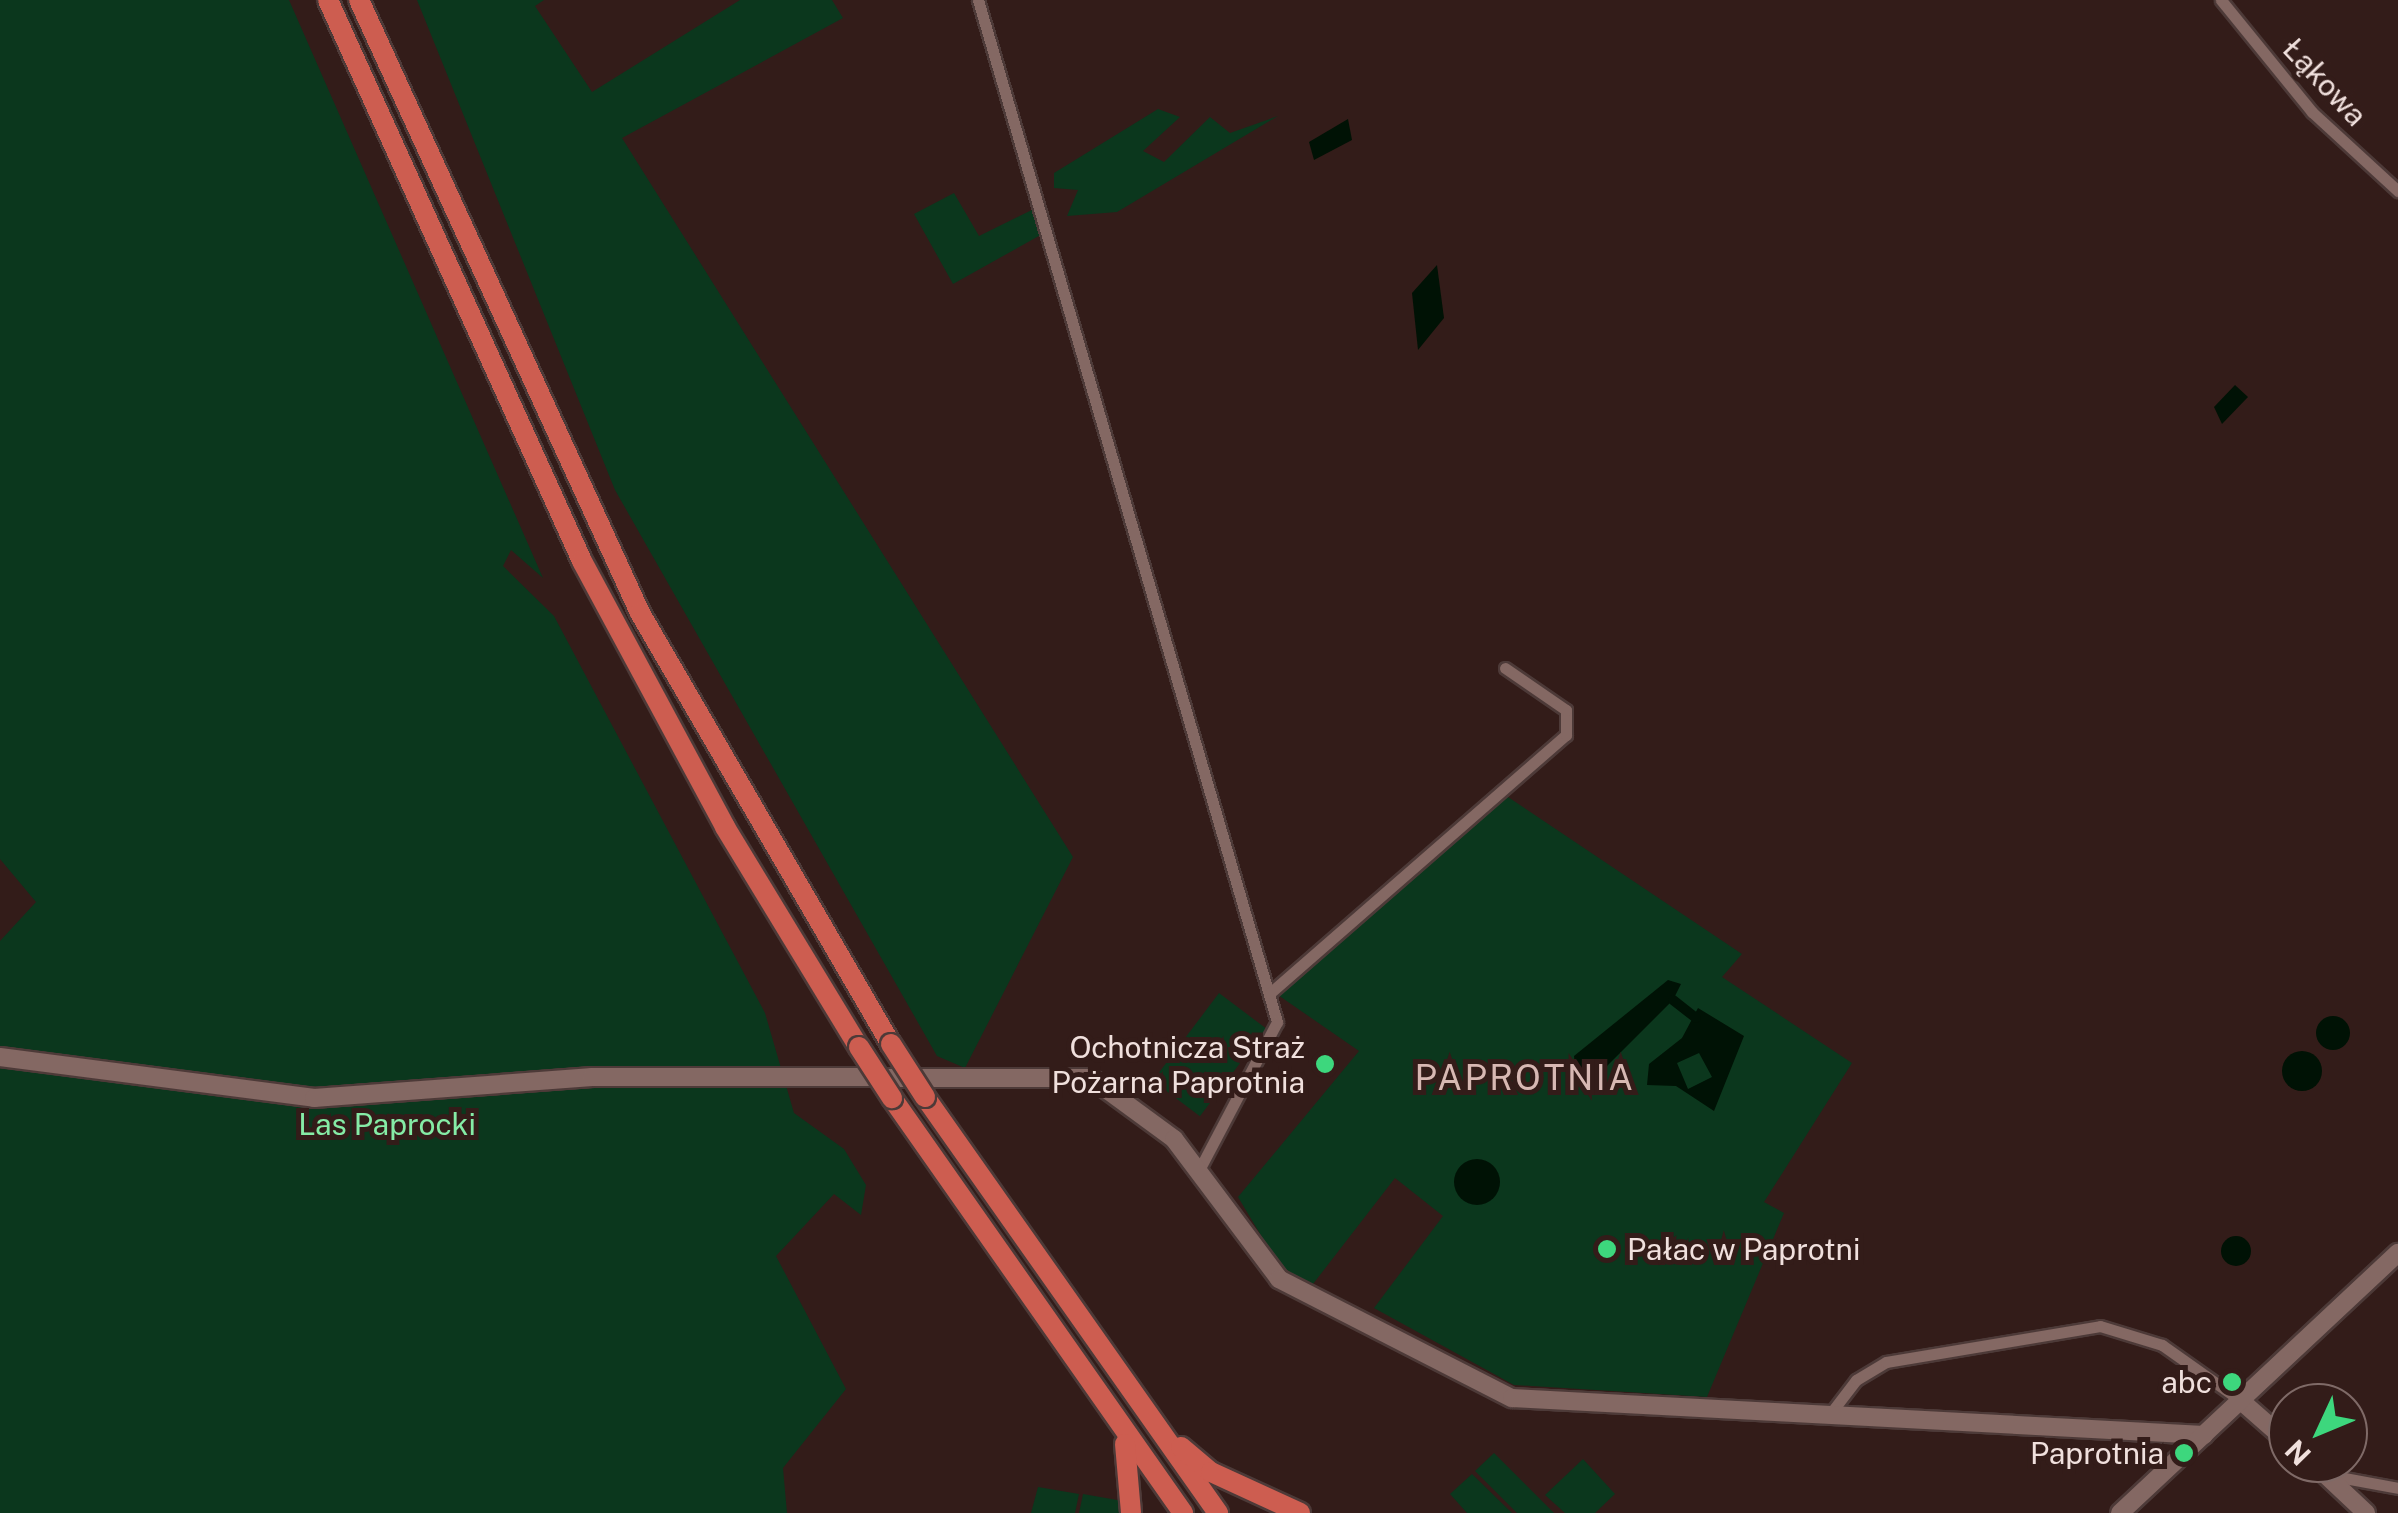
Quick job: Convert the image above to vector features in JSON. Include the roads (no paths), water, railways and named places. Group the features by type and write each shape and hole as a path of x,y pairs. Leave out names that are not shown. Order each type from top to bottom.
{"highway":[{"path":"328,0 582,561 717,813 892,1098 1183,1513"},
{"path":"359,0 640,613 924,1097 1218,1513"},
{"path":"1137,1402 1211,1472 1300,1513"},
{"path":"1120,1427 1131,1513"}],"street":[{"path":"978,0 1270,993 1272,1047 1200,1168"},
{"name":"Łąkowa","path":"2221,0 2312,112 2398,191"},
{"path":"1270,993 1566,735 1566,710 1505,668"},
{"path":"0,1057 314,1098 592,1077 1082,1076 1152,1118 1200,1168 1279,1279 1512,1398 2204,1434"},
{"path":"2120,1513 2398,1253"},
{"path":"1830,1414 1856,1380 1897,1358 2100,1326 2162,1345 2268,1424"},
{"path":"2368,1481 2398,1488"},
{"path":"2334,1483 2366,1513"}],"waterway":[{"path":"1673,1000 1696,1018"}],"place":[{"name":"Ochotnicza Straż Pożarna Paprotnia","path":"1325,1064"},
{"name":"Pałac w Paprotni","path":"1607,1249"},
{"name":"abc","path":"2232,1382"},
{"name":"Paprotnia","path":"2184,1453"}],"district":[{"name":"PAPROTNIA","path":"1525,1078"}],"park label":[{"name":"Las Paprocki","path":"387,1124"}]}
